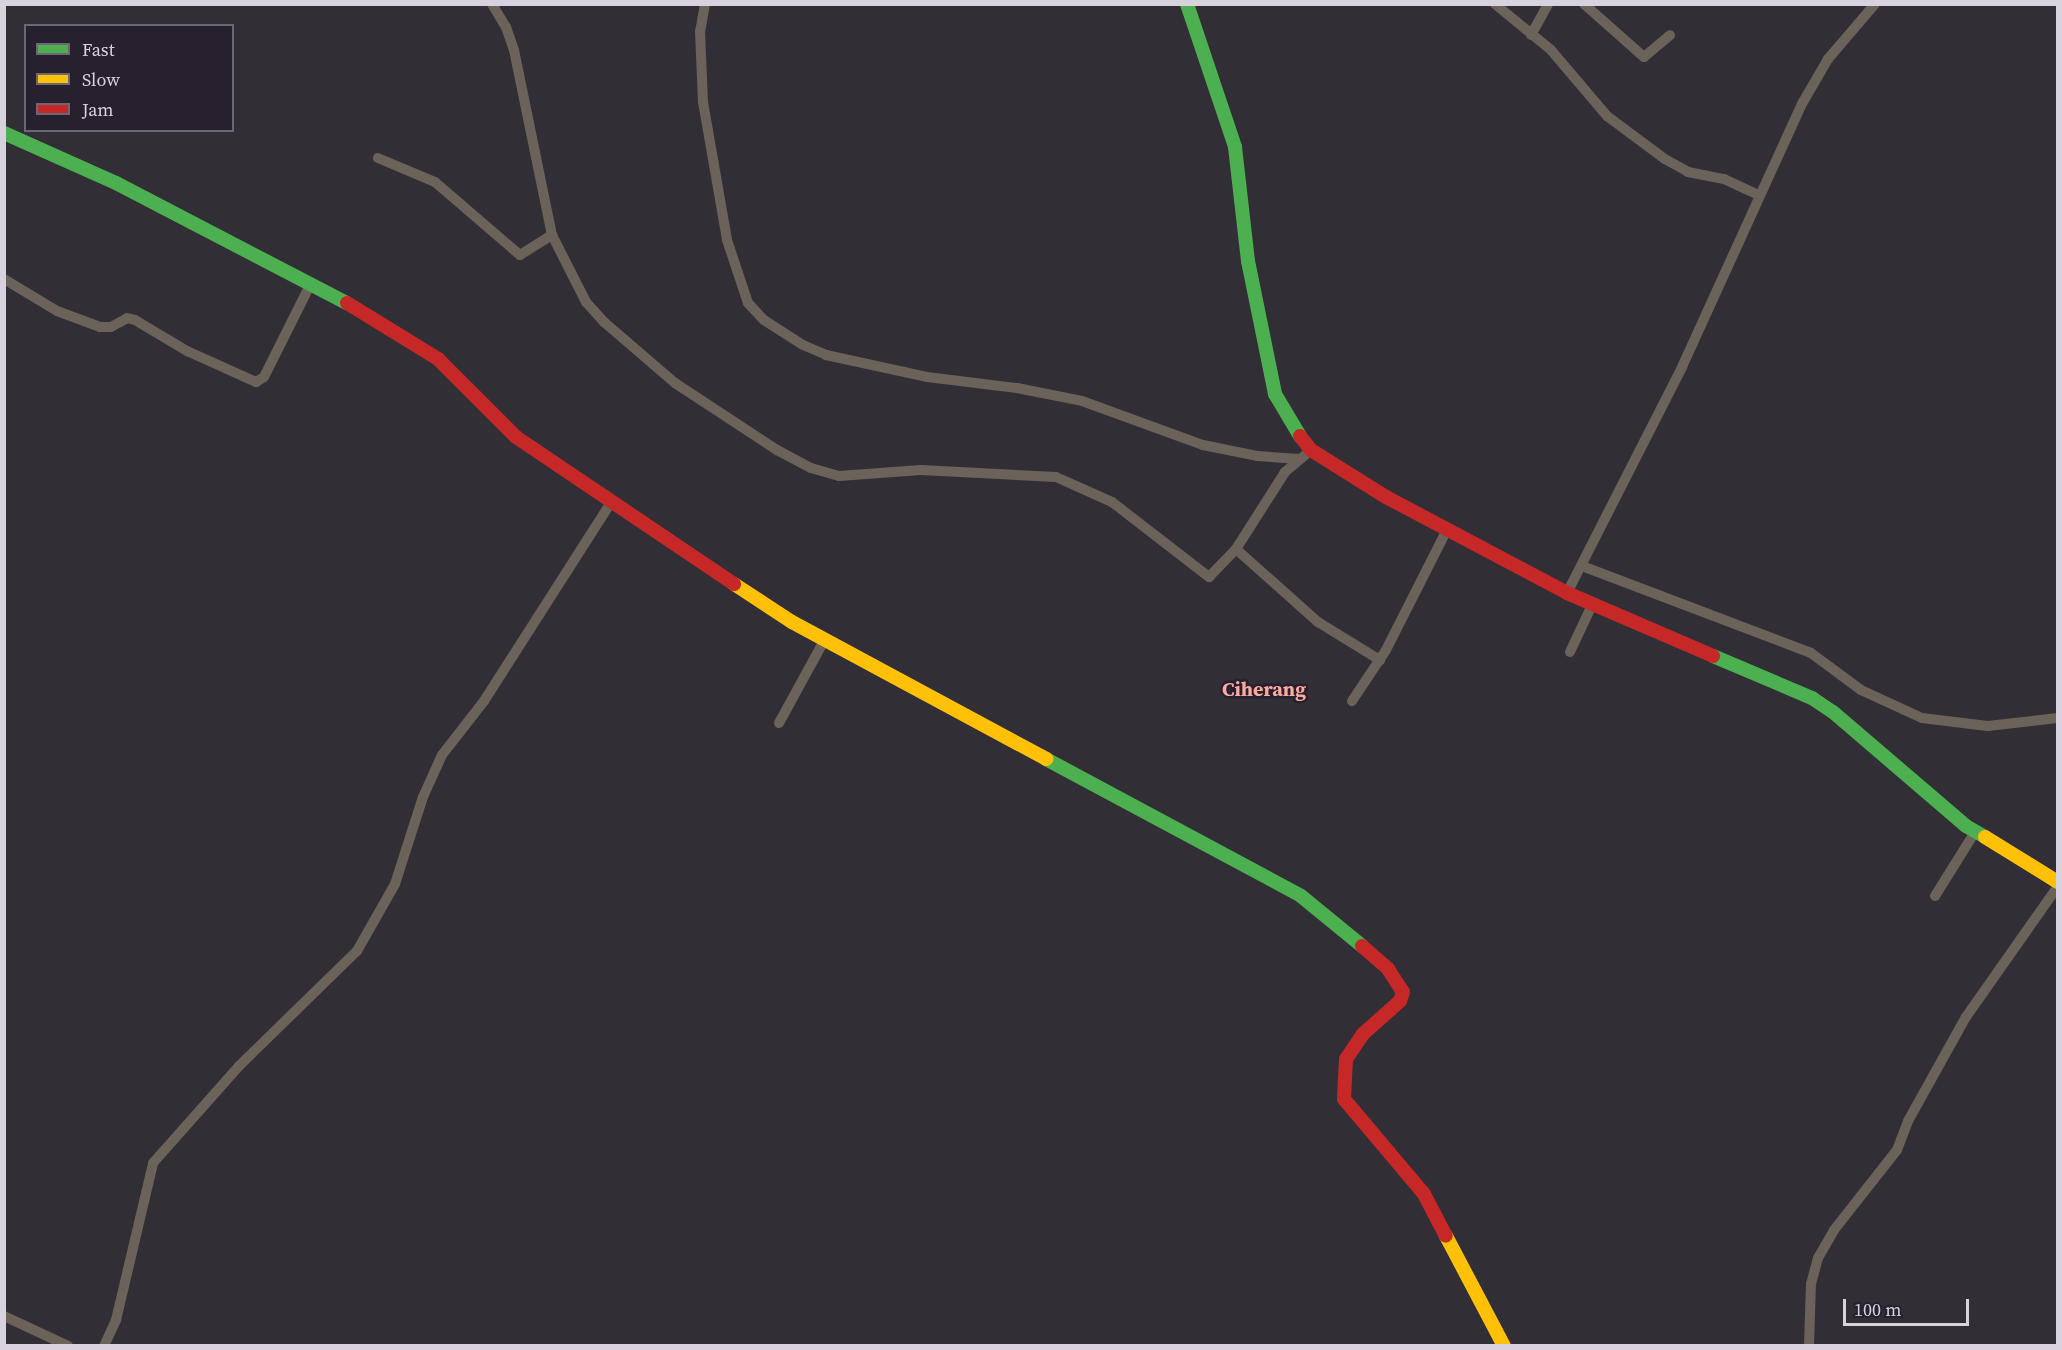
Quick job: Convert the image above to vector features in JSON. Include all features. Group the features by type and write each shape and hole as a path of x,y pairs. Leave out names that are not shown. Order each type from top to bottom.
{"street":[{"path":"492,4 506,27 514,50 552,235 586,302 604,322 688,392 777,450 811,468 839,476 921,470 1056,477 1112,502 1209,577 1236,549 1285,472 1306,454"},
{"path":"705,4 700,31 703,102 727,240 748,303 764,320 803,345 826,355 927,377 1017,388 1071,399 1203,445 1257,456 1306,454 1567,593 1812,698 1975,832 2058,884 1958,1031 1908,1121 1897,1150 1834,1230 1818,1258 1811,1284 1809,1346"},
{"path":"1187,4 1235,147 1248,261 1275,394 1306,454"},
{"path":"1495,4 1564,64 1607,116 1665,159 1688,172 1725,179 1758,195"},
{"path":"1531,35 1548,4"},
{"path":"1584,4 1644,57 1670,35"},
{"path":"1858,4 1873,6"},
{"path":"1567,593 1682,367 1758,195 1828,59 1873,6"},
{"path":"4,133 116,183 309,287 369,315 438,359 516,437 610,504 792,622 1301,896 1388,969 1399,983 1403,992 1400,1001 1363,1034 1346,1059 1344,1099 1424,1194 1504,1346"},
{"path":"378,158 435,182 520,255 552,235"},
{"path":"4,279 57,311 99,327 111,327 127,318 135,320 187,351 256,382 264,377 309,287"},
{"path":"104,1346 116,1320 153,1163 239,1066 357,951 395,884 423,797 442,755 484,701 610,504"},
{"path":"1352,701 1380,660 1448,530"},
{"path":"1236,549 1318,622 1380,660"},
{"path":"1581,566 1810,653 1861,690 1922,718 1988,726 2058,718"},
{"path":"1570,652 1592,605"},
{"path":"779,723 825,639"},
{"path":"1935,896 1975,832"},
{"path":"4,1316 68,1346"}],"traffic: fast":[{"path":"1187,4 1235,147 1248,261 1275,394 1300,436"},
{"path":"4,133 116,183 347,303"},
{"path":"1713,656 1812,698 1833,712 1966,826 1985,837"},
{"path":"1046,759 1301,896 1362,946"}],"traffic: slow":[{"path":"734,584 792,622 1046,759"},
{"path":"1985,837 2058,882"},
{"path":"1446,1236 1504,1346"}],"traffic: jam":[{"path":"347,303 438,359 516,437 734,584"},
{"path":"1300,436 1311,450 1386,497 1567,593 1713,656"},
{"path":"1362,946 1388,969 1403,992 1400,1001 1363,1034 1346,1059 1344,1099 1424,1194 1446,1236"}],"district":[{"name":"Ciherang","path":"1264,689"}]}
